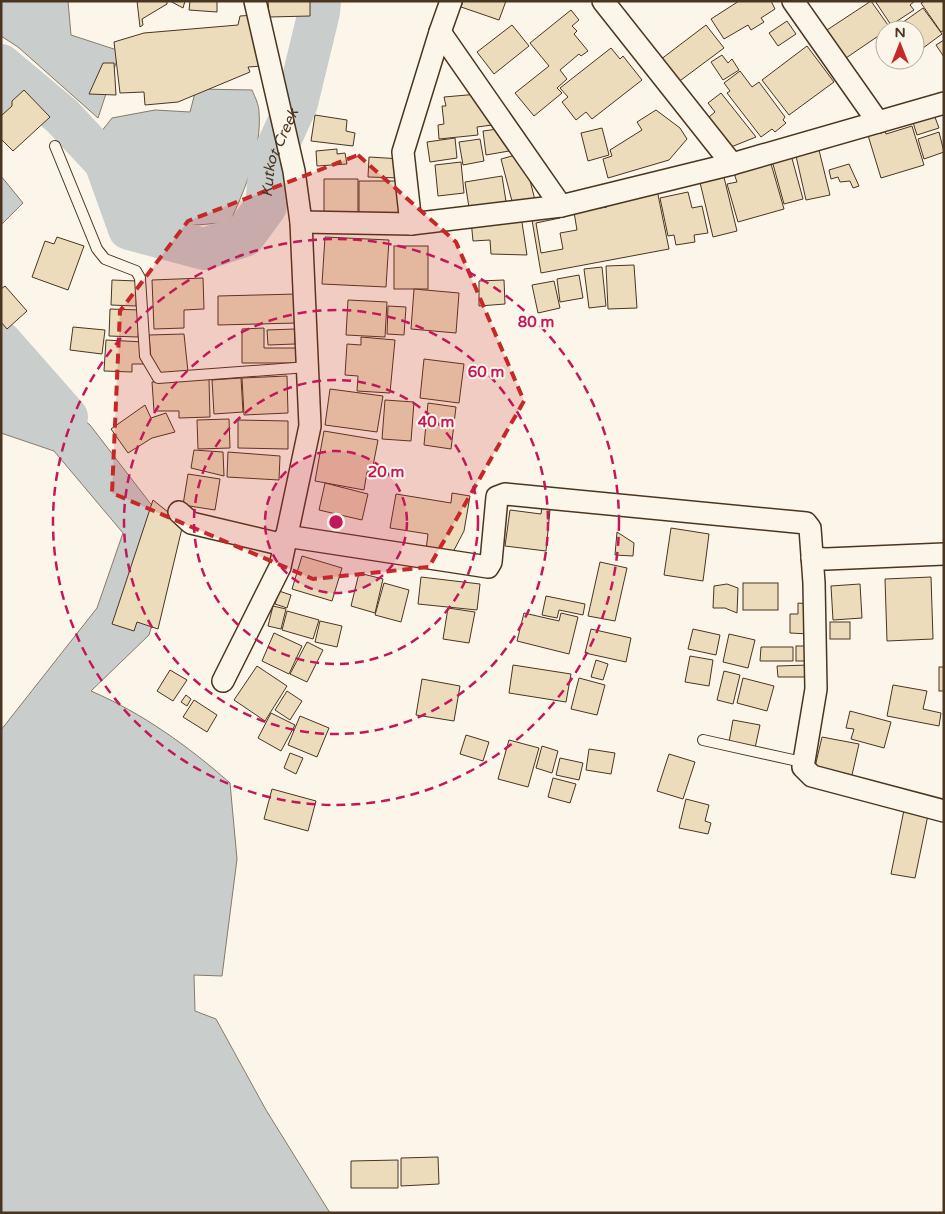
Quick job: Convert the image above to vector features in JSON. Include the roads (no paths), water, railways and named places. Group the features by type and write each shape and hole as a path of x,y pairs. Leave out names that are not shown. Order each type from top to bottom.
{"street":[{"path":"411,224 402,152 451,1"},
{"path":"603,1 732,164"},
{"path":"793,1 878,122"},
{"path":"223,681 280,567 310,426 301,222 294,172 256,6"},
{"path":"440,32 561,206"},
{"path":"301,222 411,224 561,206 732,164 944,103"},
{"path":"179,512 191,523 285,541 488,567 491,562 497,497 514,494 806,523 810,528 812,558 816,689 802,762 803,767 812,776 944,811"},
{"path":"812,558 944,554"}],"lane":[{"path":"55,146 97,249 105,259 136,271 140,278 145,356 158,378 308,367"},
{"path":"703,740 802,762"}],"waterway":[{"name":"Kutkot Creek","path":"1,65 62,116 105,162 129,229 204,249 244,236 266,206 270,163 297,103 320,1"},
{"name":"Kutkot Creek","path":"1,342 67,417"}]}
